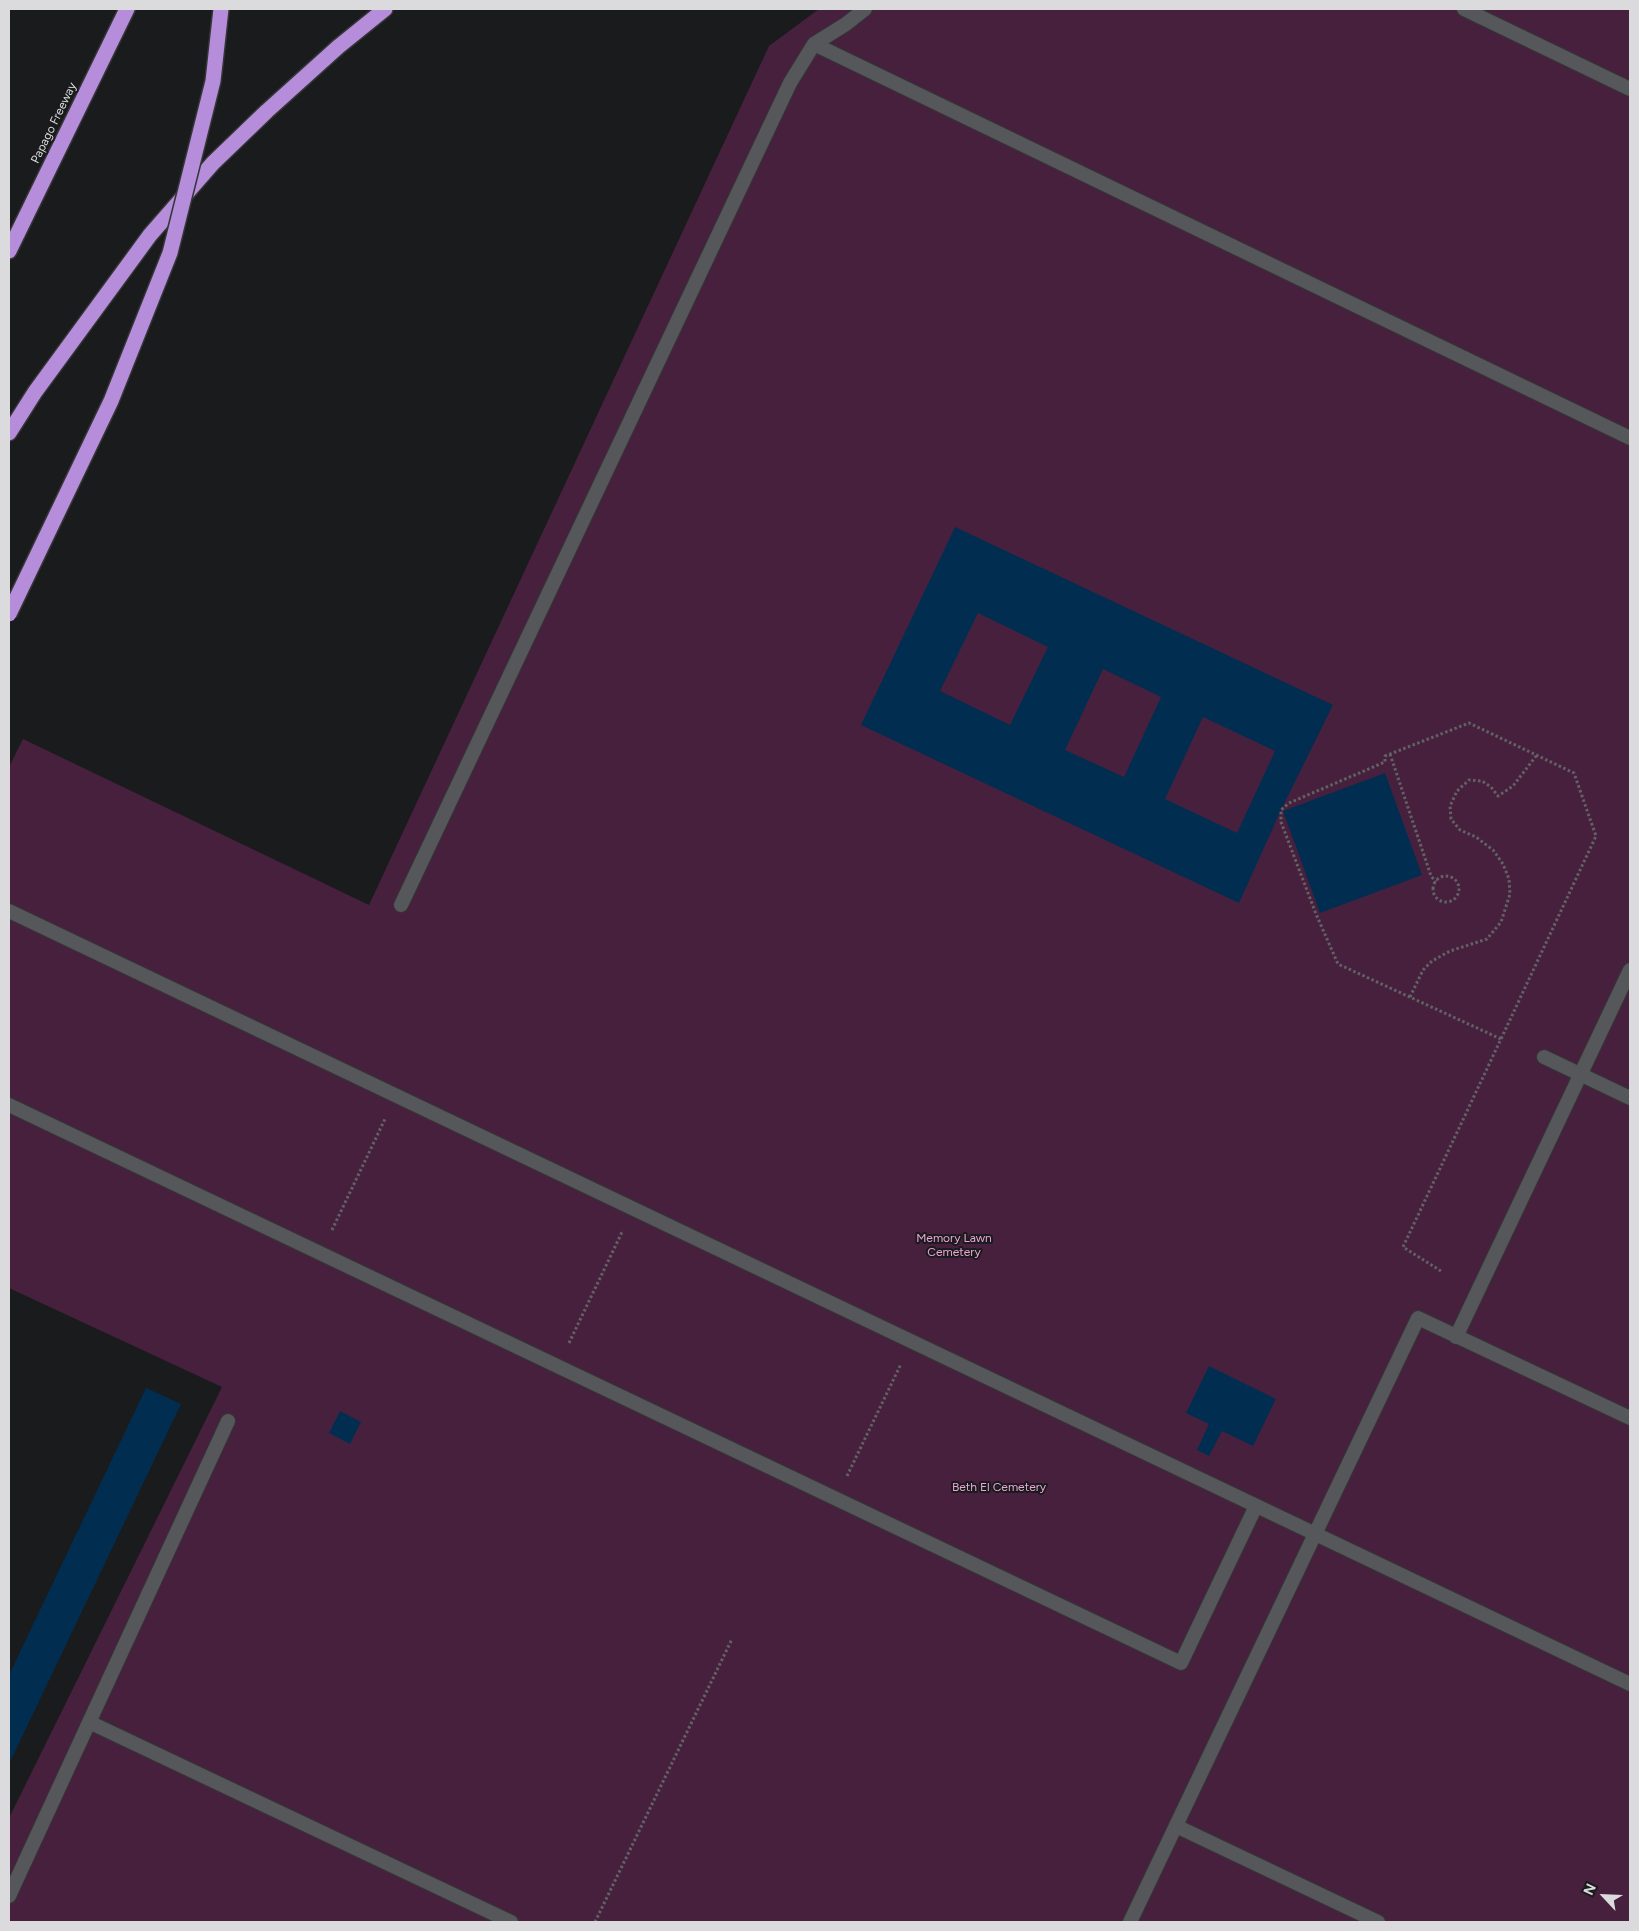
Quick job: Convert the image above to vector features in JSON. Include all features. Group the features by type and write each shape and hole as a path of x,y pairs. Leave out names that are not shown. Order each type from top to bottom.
{"highway":[{"name":"Papago Freeway","path":"9,251 126,9"},
{"path":"9,614 111,401 170,253 213,81 222,9"},
{"path":"9,433 35,392 150,235 213,163 338,47 385,9"}],"lane":[{"path":"401,905 790,83 814,44 846,24 865,9"},
{"path":"1464,9 1630,89"},
{"path":"814,44 1630,438"},
{"path":"9,912 1630,1684"},
{"path":"1456,1337 1630,970"},
{"path":"1544,1057 1630,1098"},
{"path":"9,1105 1181,1663 1256,1506"},
{"path":"1130,1922 1418,1318 1630,1418"},
{"path":"9,1896 228,1421"},
{"path":"90,1722 511,1922"},
{"path":"1176,1826 1378,1922"}],"path":[{"path":"1441,1271 1403,1247 1501,1039 1596,836 1574,774 1469,723 1385,756 1385,762 1288,803 1281,810 1281,822 1316,914 1338,964 1501,1039"},
{"path":"1390,754 1431,876 1436,882"},
{"path":"1410,997 1423,970 1432,961 1450,951 1487,939 1501,922 1510,894 1509,879 1503,864 1493,850 1476,837 1460,830 1451,819 1450,806 1457,791 1469,780 1482,781 1491,787 1498,796 1513,786 1536,756"},
{"path":"1442,877 1454,879 1459,891 1456,898 1450,902 1438,900 1433,888 1436,882 1442,877"},
{"path":"321,1253 396,1096"},
{"path":"558,1366 633,1209"},
{"path":"836,1499 911,1342"},
{"path":"595,1922 732,1639"}],"green space":[{"name":"Memory Lawn Cemetery","path":"819,9 1630,9 1630,1922 9,1922 9,1818 222,1387 9,1288 9,767 23,739 369,905 769,46"}],"building":[{"path":"955,527 1333,705 1281,810 1239,903 861,725","holes":["978,613 1048,647 1010,725 940,691","1103,669 1161,697 1124,777 1065,750","1203,717 1275,751 1237,833 1165,799"]},
{"path":"1385,773 1422,875 1320,913 1283,811"},
{"path":"1209,1366 1276,1399 1253,1446 1222,1431 1209,1456 1197,1450 1209,1424 1186,1413"},
{"path":"146,1388 181,1404 9,1764 9,1675"},
{"path":"340,1411 361,1422 350,1444 329,1433"}],"park label":[{"name":"Beth El Cemetery","path":"999,1487"}]}
